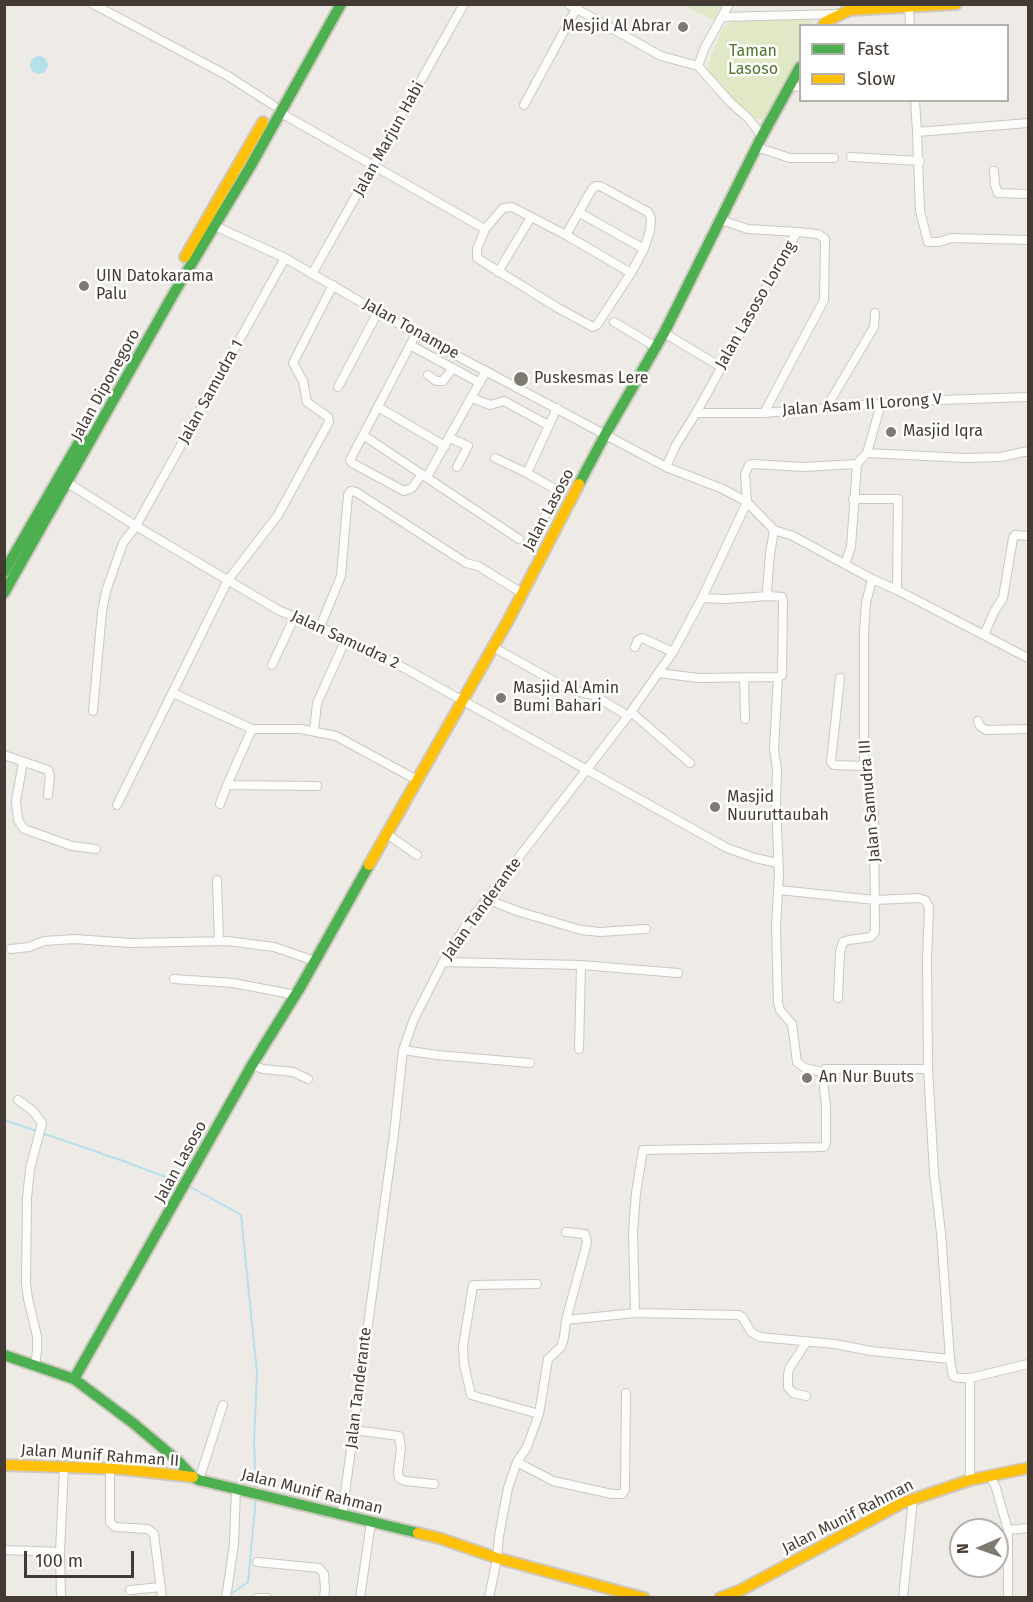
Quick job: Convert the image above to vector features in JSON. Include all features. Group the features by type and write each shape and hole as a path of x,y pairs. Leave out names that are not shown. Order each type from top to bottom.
{"main road":[{"name":"Jalan Diponegoro","path":"276,109 331,4"},
{"name":"Jalan Diponegoro","path":"4,572 276,109 341,4"},
{"path":"824,24 842,13 864,8 956,4"},
{"name":"Jalan Lasoso","path":"74,1379 252,1065 296,995 493,647 605,435 664,333 756,147 795,87"},
{"name":"Jalan Diponegoro","path":"4,593 174,293 215,226 230,188"},
{"path":"4,1355 74,1379 133,1423 196,1478"},
{"path":"161,1473 167,1463 169,1453"},
{"name":"Jalan Munif Rahman II","path":"4,1465 110,1468 196,1478"},
{"name":"Jalan Munif Rahman","path":"720,1598 741,1590 913,1499 970,1480 1029,1468"},
{"name":"Jalan Munif Rahman","path":"196,1478 439,1538 497,1558 644,1598"}],"street":[{"path":"93,4 228,76 276,109 485,229"},
{"name":"Jalan Marjun Habi","path":"312,274 464,4"},
{"path":"698,66 705,47 729,4"},
{"path":"524,105 572,7 661,56 698,66 748,118 762,136"},
{"path":"909,7 910,24"},
{"path":"722,17 842,13"},
{"path":"915,102 920,161 920,211 929,242 951,238 1029,240"},
{"path":"917,132 1029,123"},
{"path":"756,147 790,158 834,158"},
{"path":"851,158 920,161"},
{"path":"994,171 998,193 1029,194"},
{"path":"566,235 592,189 600,186 648,212 652,225 644,249 632,273 597,325 593,327 576,319 477,258 477,249 485,229 507,206 566,235 632,273"},
{"path":"580,213 644,249"},
{"path":"498,272 531,217"},
{"name":"Jalan Lasoso Lorong","path":"666,467 676,444 696,413 797,232 748,229 721,220"},
{"name":"Jalan Tonampe","path":"215,226 285,258 416,334 666,467 723,489 747,502 774,530"},
{"path":"764,413 824,300 825,239 818,234 797,232"},
{"name":"Jalan Samudra 1","path":"93,711 102,612 106,591 123,543 136,526 285,258"},
{"path":"117,805 228,580 278,515 329,422 328,417 308,402 303,381 293,363 333,285"},
{"path":"338,387 378,312"},
{"path":"826,408 874,327 875,313"},
{"path":"614,322 656,347"},
{"path":"664,333 721,367"},
{"path":"416,334 350,459 352,463 404,491 412,488 424,475 445,446 486,370"},
{"path":"410,345 480,382"},
{"path":"428,375 436,381 443,381 453,368"},
{"name":"Jalan Asam II Lorong V","path":"696,413 764,413 963,398 1029,397"},
{"path":"472,398 490,405 504,401 548,425"},
{"path":"845,564 851,547 857,464 867,453 881,404"},
{"path":"378,406 445,446"},
{"path":"527,473 557,408"},
{"path":"363,435 519,538"},
{"path":"450,438 468,446 457,467"},
{"path":"867,453 948,455 965,458 1001,457 1029,451"},
{"path":"495,458 558,491 535,535"},
{"path":"747,502 745,474 748,465 803,467 857,464"},
{"name":"Jalan Samudra 2","path":"68,483 136,526 280,610 346,639 463,699"},
{"path":"320,627 341,576 348,495 351,491 356,492 466,563 478,566 522,593"},
{"path":"853,499 898,499 897,590"},
{"name":"Jalan Tanderante","path":"342,1515 403,1050 414,1018 443,962 486,899 587,770 673,652 702,598 747,502"},
{"path":"769,596 767,580 774,530 793,536 872,579 1029,658"},
{"path":"984,635 1003,598 1013,538 1015,535 1029,536"},
{"name":"Jalan Samudra III","path":"838,998 840,948 845,941 872,938 875,932 874,813 864,766 864,632 866,603 872,579"},
{"path":"659,673 698,678 778,676 783,672 782,597 702,598"},
{"path":"272,665 295,616"},
{"path":"314,731 317,704 346,639"},
{"path":"634,647 638,640 642,639 673,652"},
{"path":"493,647 568,689 595,696 629,714 690,763"},
{"path":"778,676 774,748 777,769 779,890 776,927 779,1007 792,1024 797,1062 805,1068 822,1072 841,1068 928,1069"},
{"path":"744,677 745,719"},
{"path":"840,678 831,762 834,765 864,766"},
{"path":"173,693 252,729 314,731 336,736 417,780"},
{"path":"463,699 727,848 777,863"},
{"path":"978,721 980,726 986,730 1029,729"},
{"path":"220,804 252,729"},
{"path":"4,755 48,770 50,776 48,795"},
{"path":"23,762 16,801 18,820 24,829 72,846 96,849"},
{"path":"227,785 317,786"},
{"path":"387,834 417,855"},
{"path":"217,880 219,941"},
{"path":"779,890 875,900 918,898 925,900 929,907 928,1069 934,1173 953,1376 970,1378 1029,1364"},
{"path":"486,899 520,912 581,930 600,932 646,929"},
{"path":"11,949 29,947 44,941 74,939 131,944 219,941 274,947 315,961"},
{"path":"443,962 581,965 678,973"},
{"path":"579,1049 581,965"},
{"path":"174,979 233,983 296,995"},
{"path":"403,1050 530,1063"},
{"path":"252,1065 263,1069 293,1072 308,1079"},
{"path":"635,1313 633,1231 643,1150 824,1147 826,1143 826,1106 822,1072"},
{"path":"18,1100 33,1111 42,1123 30,1169 27,1227 28,1299 37,1336 35,1365"},
{"path":"489,1598 504,1507 517,1462 527,1447 539,1414 548,1359 561,1347 587,1242 585,1234 566,1232"},
{"path":"537,1284 473,1285 463,1346 464,1364 471,1395 539,1414"},
{"path":"566,1320 635,1313 739,1315 754,1335 771,1339 807,1341 950,1359"},
{"path":"806,1396 794,1393 788,1387 788,1376 789,1369 807,1341"},
{"path":"970,1378 970,1480"},
{"path":"517,1462 553,1480 612,1494 622,1494 626,1490 626,1393"},
{"path":"196,1478 223,1405"},
{"path":"354,1430 399,1436 401,1448 399,1478 405,1481 434,1484"},
{"path":"61,1598 60,1552 64,1467"},
{"path":"110,1468 110,1522 115,1527 152,1531 155,1538 162,1598"},
{"path":"990,1475 1005,1518"},
{"path":"226,1598 234,1544 236,1488"},
{"path":"903,1598 913,1499"},
{"path":"360,1598 371,1522"},
{"path":"1009,1530 1029,1528"},
{"path":"4,1550 60,1552"},
{"path":"258,1562 319,1568 324,1574 324,1598"},
{"path":"1008,1578 1008,1598"},
{"path":"130,1590 161,1587"},
{"path":"257,1598 267,1598"}],"green space":[{"path":"683,5 722,5 714,20"},
{"name":"Taman Lasoso","path":"807,18 814,24 799,24 799,59 768,116 760,119 751,119 710,76 708,65 722,29 731,22"}],"water":[{"path":"39,56 45,59 48,65 45,71 39,74 33,71 30,65 33,59"}],"waterway":[{"path":"4,1120 37,1131"},
{"path":"42,1133 184,1184"},
{"path":"189,1186 241,1215 257,1373 254,1441 256,1491"},
{"path":"229,1595 248,1582 256,1497"}],"traffic: fast":[{"path":"4,593 174,293 250,167 341,4"},
{"path":"579,484 664,333 762,136 799,69"},
{"path":"4,572 82,437"},
{"path":"74,1379 252,1065 301,986 369,865"},
{"path":"4,1355 74,1379 133,1423 199,1480 418,1533"}],"traffic: slow":[{"path":"824,24 850,10 956,4"},
{"path":"185,257 263,122"},
{"path":"369,865 509,619 579,484"},
{"path":"4,1465 122,1469 193,1477"},
{"path":"720,1598 741,1590 902,1503 970,1480 1028,1468"},
{"path":"418,1533 497,1558 644,1598"}],"place":[{"name":"Mesjid Al Abrar","path":"683,27"},
{"name":"UIN Datokarama Palu","path":"84,286"},
{"name":"Puskesmas Lere","path":"521,379"},
{"name":"Masjid Iqra","path":"891,432"},
{"name":"Masjid Al Amin Bumi Bahari","path":"501,698"},
{"name":"Masjid Nuuruttaubah","path":"715,807"},
{"name":"An Nur Buuts","path":"807,1078"}]}
